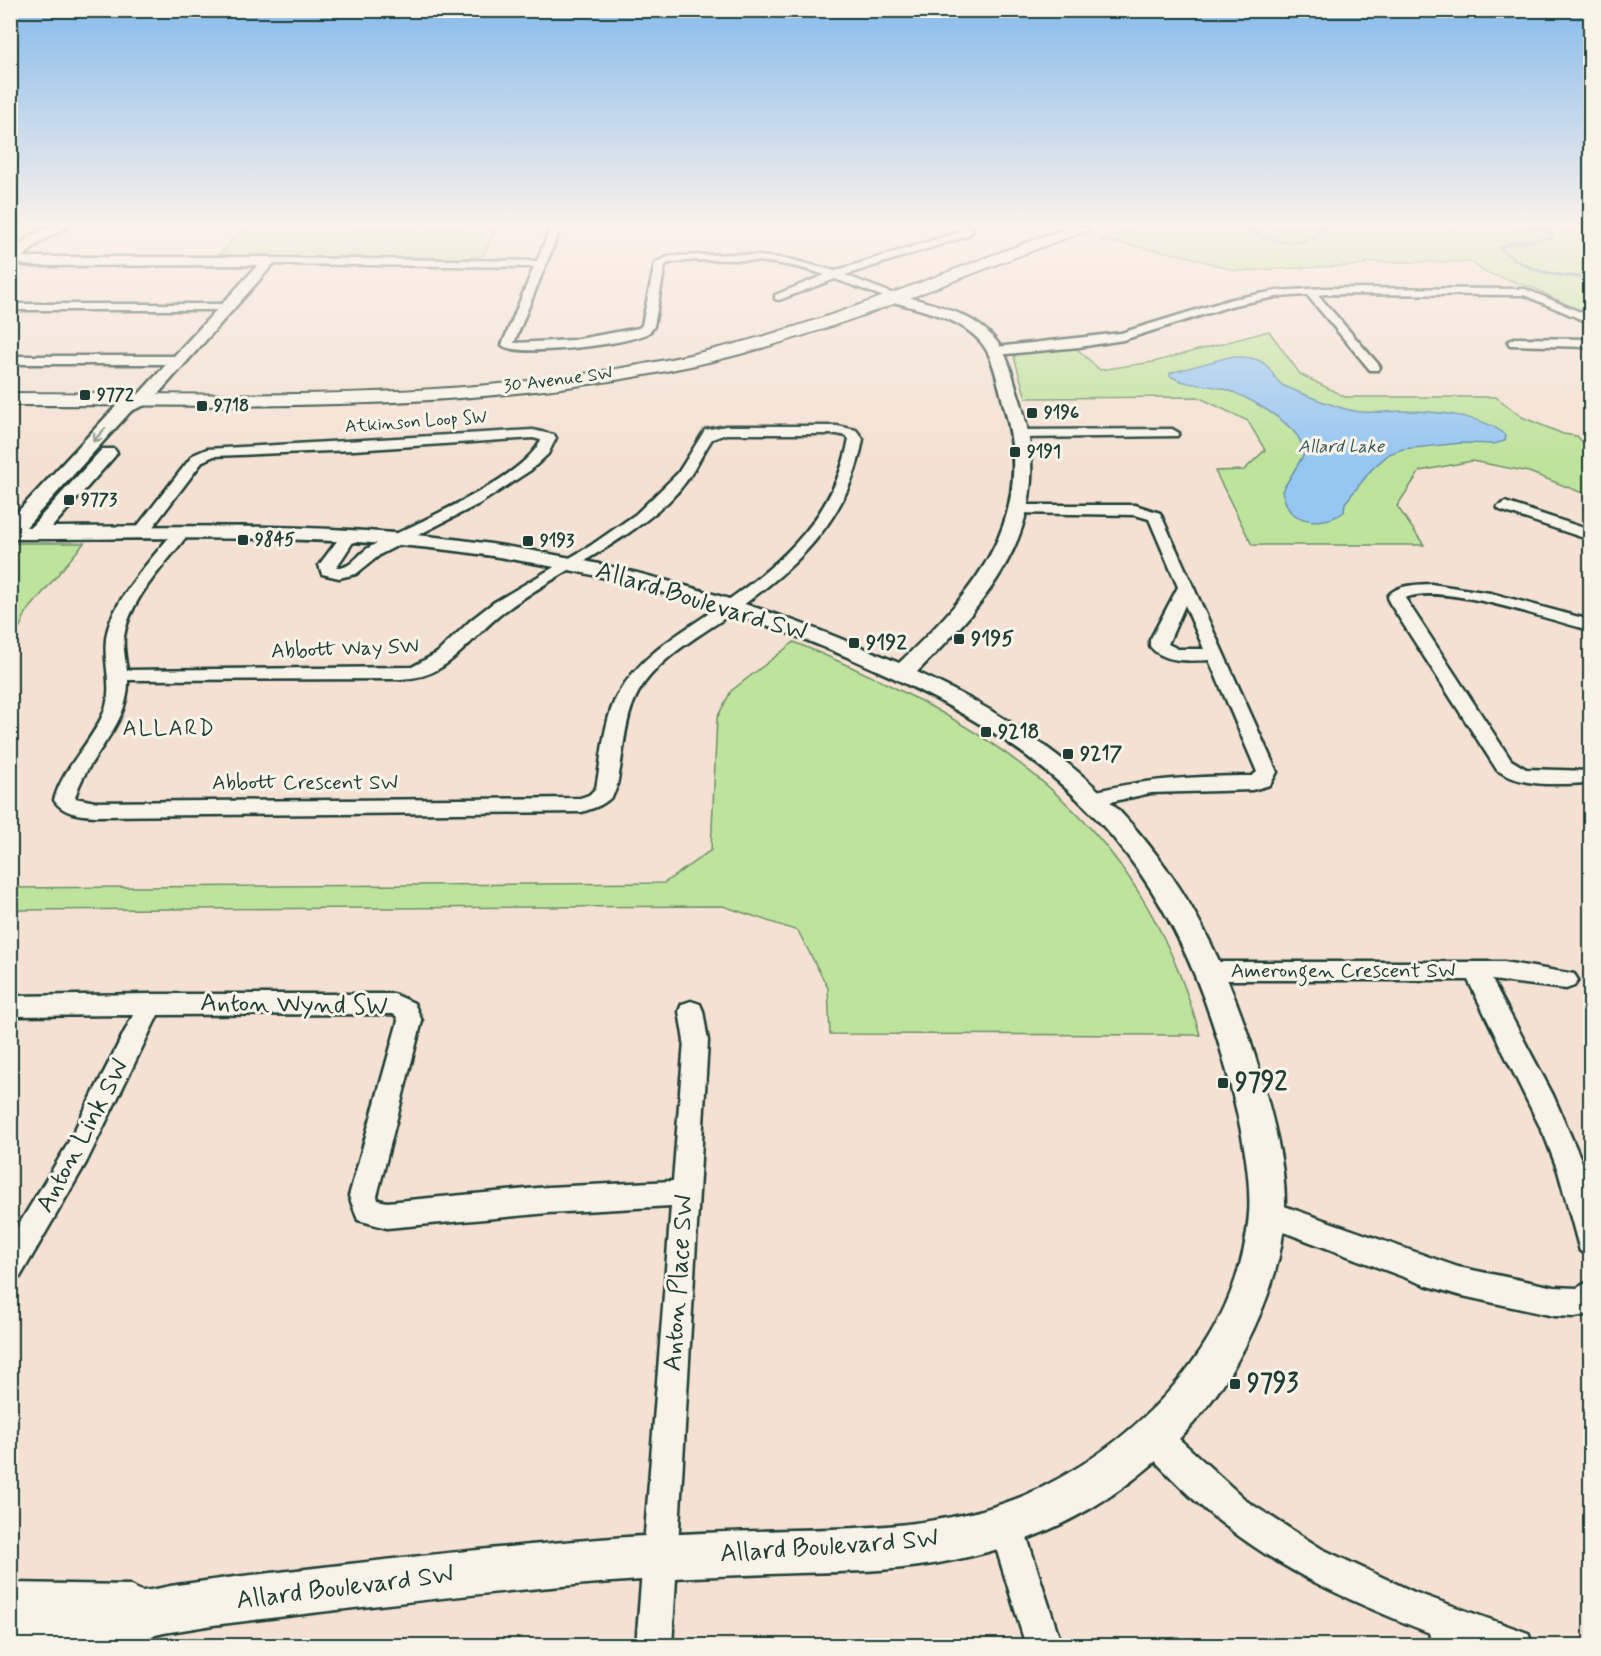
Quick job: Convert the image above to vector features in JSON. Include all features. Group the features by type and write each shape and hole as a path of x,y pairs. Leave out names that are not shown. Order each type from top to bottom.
{"main road":[{"name":"30 Avenue SW","path":"10,399 329,397 464,390 566,380 649,368 739,348 819,325 877,304"}],"street":[{"path":"10,532 125,407 144,399 229,304"},
{"path":"523,304 509,339 508,345 513,348 531,349 602,339 645,330 651,304"},
{"path":"902,674 967,608 993,568 1017,510 1024,468 1020,434 996,351 979,331 964,321 914,304"},
{"path":"996,351 1111,338 1146,330 1226,304"},
{"path":"1320,304 1374,367"},
{"path":"1556,304 1590,320"},
{"path":"10,307 226,307"},
{"path":"1514,342 1590,343"},
{"path":"10,360 179,360"},
{"path":"36,533 149,407 144,399"},
{"name":"Abbott Way SW","path":"120,675 401,674 424,671 435,666 471,629 502,604 627,528 662,500 689,469 710,434 726,430 837,430 854,435 856,443 850,468 841,491 826,515 783,563 732,605"},
{"path":"1020,434 1172,433"},
{"name":"Atkinson Loop SW","path":"140,534 198,458 212,452 388,445 532,434 549,438 549,443 540,454 509,480 399,539"},
{"path":"1505,507 1590,535"},
{"path":"1017,510 1130,510 1149,513 1157,519 1264,766 1266,778 1252,783 1152,785 1124,789 1092,799"},
{"name":"Allard Boulevard SW","path":"10,532 349,536 488,549 571,563 651,582 732,605 814,635 902,674 985,716 1028,744 1092,799 1131,840 1160,879 1195,936 1212,971 1233,1028 1248,1083 1265,1174 1267,1213 1258,1263 1240,1317 1215,1363 1188,1400 1154,1437 1126,1461 1048,1508 1006,1525 931,1543 875,1549 660,1556 521,1568 170,1609 77,1631 10,1640"},
{"name":"Abbott Crescent SW","path":"180,534 129,603 120,619 115,639 120,675 117,697 109,722 65,794 64,800 70,806 106,808 582,805 596,800 606,790 620,711 624,699 639,675 675,643 732,605"},
{"path":"349,536 327,565 328,572 342,573 354,569 370,554 399,539"},
{"path":"1186,587 1159,640 1159,646 1164,651 1174,653 1215,654"},
{"path":"1590,625 1521,604 1479,596 1412,590 1401,592 1396,596 1397,602 1504,765 1517,774 1527,776 1590,777"},
{"name":"Amerongen Crescent SW","path":"1212,971 1504,971 1566,980"},
{"name":"Amerongen Crescent SW","path":"1475,971 1572,1165 1583,1203 1590,1242"},
{"name":"Anton Wynd SW","path":"10,1006 383,1003 403,1006 409,1013 408,1030 363,1196 368,1211 375,1214 406,1214 583,1197 686,1193"},
{"name":"Anton Link SW","path":"10,1267 76,1155 152,1004"},
{"name":"Anton Place SW","path":"654,1646 696,1041 691,1011"},
{"path":"1267,1213 1298,1222 1415,1268 1461,1281 1557,1301 1585,1302 1590,1295"},
{"path":"1154,1437 1210,1492 1275,1540 1447,1635 1515,1646"},
{"path":"1006,1525 1044,1646"},
{"name":"Allard Boulevard SW","path":"10,1606 170,1609"}],"green space":[{"path":"1565,304 1590,304 1590,317"},
{"path":"1269,331 1300,374 1345,397 1496,397 1522,417 1563,434 1577,436 1590,450 1590,496 1529,472 1472,461 1420,471 1397,506 1424,545 1252,545 1215,471 1244,470 1265,450 1248,421 1198,397 1026,398 1014,357 1020,352 1075,347 1100,370 1153,362"},
{"path":"11,543 84,543 26,613 11,647"},
{"path":"794,642 866,674 933,708 994,745 1049,787 1097,836 1139,892 1173,958 1200,1035 830,1034 828,988 798,931 723,906 11,910 11,888 664,883 711,850 717,718 731,691"}],"water":[{"name":"Allard Lake","path":"1229,357 1260,361 1284,386 1338,407 1360,412 1444,413 1486,423 1506,436 1505,441 1494,444 1461,443 1403,449 1389,454 1372,469 1345,503 1344,512 1325,520 1304,519 1290,511 1282,491 1304,454 1298,437 1292,430 1264,408 1233,392 1183,382 1170,376 1170,373"}],"place":[{"name":"9772","path":"85,395"},
{"name":"9718","path":"202,406"},
{"name":"9196","path":"1032,413"},
{"name":"9191","path":"1015,452"},
{"name":"9773","path":"69,500"},
{"name":"9845","path":"243,540"},
{"name":"9193","path":"528,541"},
{"name":"9195","path":"959,639"},
{"name":"9192","path":"854,643"},
{"name":"9218","path":"986,732"},
{"name":"9217","path":"1068,754"},
{"name":"9792","path":"1223,1083"},
{"name":"9793","path":"1235,1384"}],"district":[{"name":"ALLARD","path":"169,729"}]}
